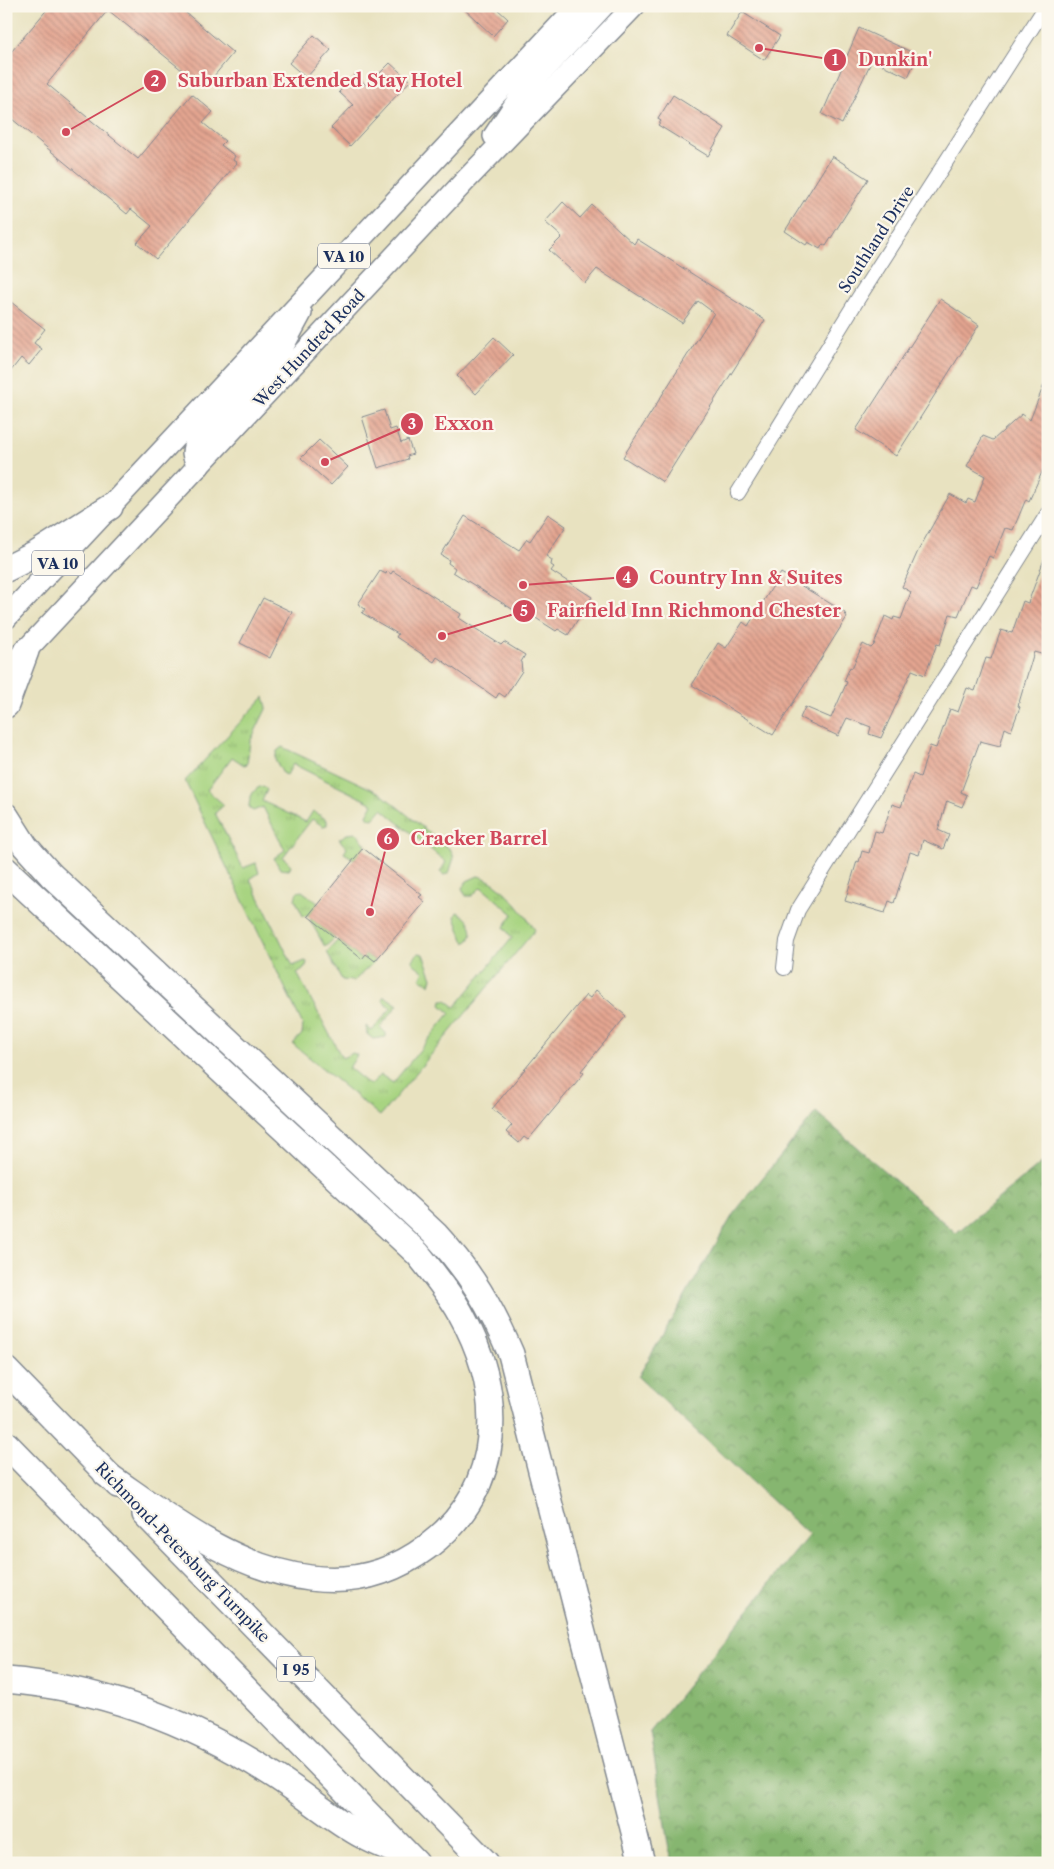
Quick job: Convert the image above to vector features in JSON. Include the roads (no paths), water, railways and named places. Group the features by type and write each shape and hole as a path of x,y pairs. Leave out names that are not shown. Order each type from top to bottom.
{"highway":[{"path":"6,569 36,554 110,507"},
{"path":"6,705 26,651"},
{"path":"6,816 25,846 51,875 436,1235 460,1262 480,1289 495,1316 512,1354 642,1863"},
{"path":"6,870 418,1254 441,1282 460,1313 478,1350 486,1377 491,1405 492,1434 487,1460 479,1483 467,1505 448,1529 410,1559 389,1570 361,1578 342,1580 310,1578 279,1572 248,1562 216,1548 106,1474"},
{"name":"Richmond-Petersburg Turnpike","path":"6,1370 486,1863"},
{"path":"6,1444 413,1860"},
{"path":"6,1680 67,1688 148,1710 214,1740 272,1774 362,1836 413,1860"}],"main road":[{"name":"VA 10","path":"6,618 578,6"},
{"path":"464,182 524,91 603,6"},
{"name":"West Hundred Road","path":"6,672 464,182 634,6"},
{"path":"199,466 193,457 192,449 197,440 281,350 314,288"}],"street":[{"name":"Southland Drive","path":"738,493 859,297 1046,6"},
{"path":"784,968 787,941 798,910 1048,513"}],"place":[{"name":"Dunkin'","path":"759,48"},
{"name":"Suburban Extended Stay Hotel","path":"66,132"},
{"name":"Exxon","path":"325,462"},
{"name":"Country Inn & Suites","path":"523,585"},
{"name":"Fairfield Inn Richmond Chester","path":"442,636"},
{"name":"Cracker Barrel","path":"370,912"}]}
